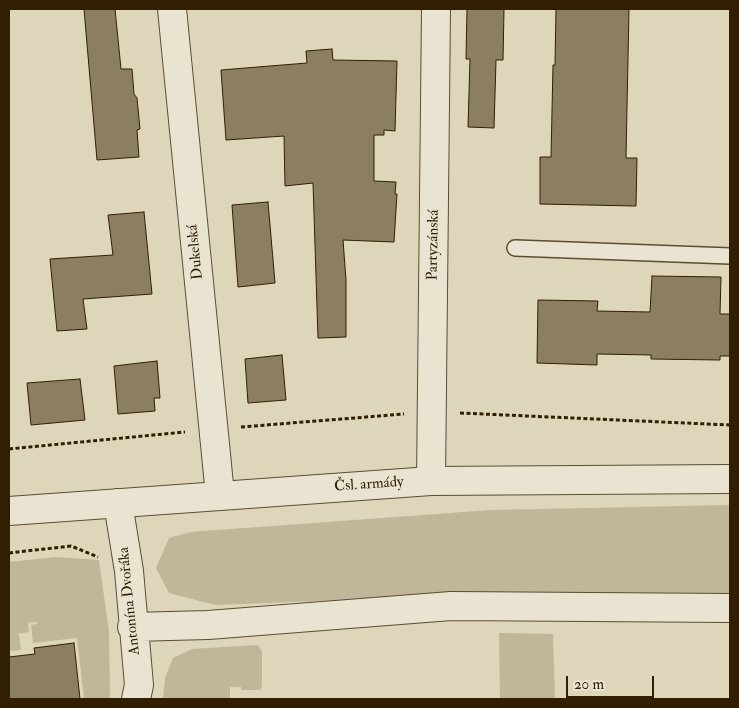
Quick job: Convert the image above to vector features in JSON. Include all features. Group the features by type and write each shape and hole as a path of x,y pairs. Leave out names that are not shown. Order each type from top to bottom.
{"street":[{"name":"Dukelská","path":"172,9 220,495"},
{"name":"Partyzánská","path":"431,481 436,9"},
{"name":"Čsl. armády","path":"9,511 431,481 730,479"},
{"name":"Antonína Dvořáka","path":"118,503 128,571 139,685 136,699"},
{"path":"132,627 208,625 451,606 730,608"}],"lane":[{"path":"515,248 730,256"}],"path":[{"path":"9,449 432,411 730,425"},
{"path":"9,553 71,546 106,560"}],"shaded area":[{"path":"730,505 730,597 453,596 215,605 169,593 156,568 169,538 190,532 491,510"},
{"path":"55,557 99,560 109,632 110,699 84,699 77,638 33,643 31,625 37,624 37,622 28,623 29,632 17,634 19,635 21,650 9,651 9,562"},
{"path":"499,633 553,634 555,699 500,699"},
{"path":"259,646 262,652 262,687 260,690 241,690 241,687 230,687 230,699 163,699 165,678 173,658 192,649"}],"building":[{"path":"84,9 115,9 121,69 132,69 134,94 137,98 140,129 137,130 139,157 97,160"},
{"path":"467,9 504,9 503,60 496,60 494,128 468,127 470,59 466,59"},
{"path":"556,9 629,9 626,158 637,158 636,206 540,204 540,157 551,157"},
{"path":"332,49 333,60 397,61 395,131 384,130 384,135 374,135 374,181 396,182 395,194 397,194 394,242 343,240 346,280 346,337 318,338 313,183 285,186 284,136 226,140 221,70 307,63 306,51"},
{"path":"268,202 275,283 238,287 232,205"},
{"path":"144,212 152,294 83,299 87,329 57,331 50,259 113,255 108,215"},
{"path":"652,276 721,277 720,314 730,314 730,356 720,356 720,360 651,359 651,355 597,354 597,365 537,363 538,300 598,301 597,311 650,312"},
{"path":"282,355 286,400 248,403 245,359"},
{"path":"157,361 160,398 154,398 155,411 118,414 114,366"},
{"path":"80,379 85,420 31,425 27,383"},
{"path":"74,643 80,699 9,699 9,657 35,654 34,648"}]}
